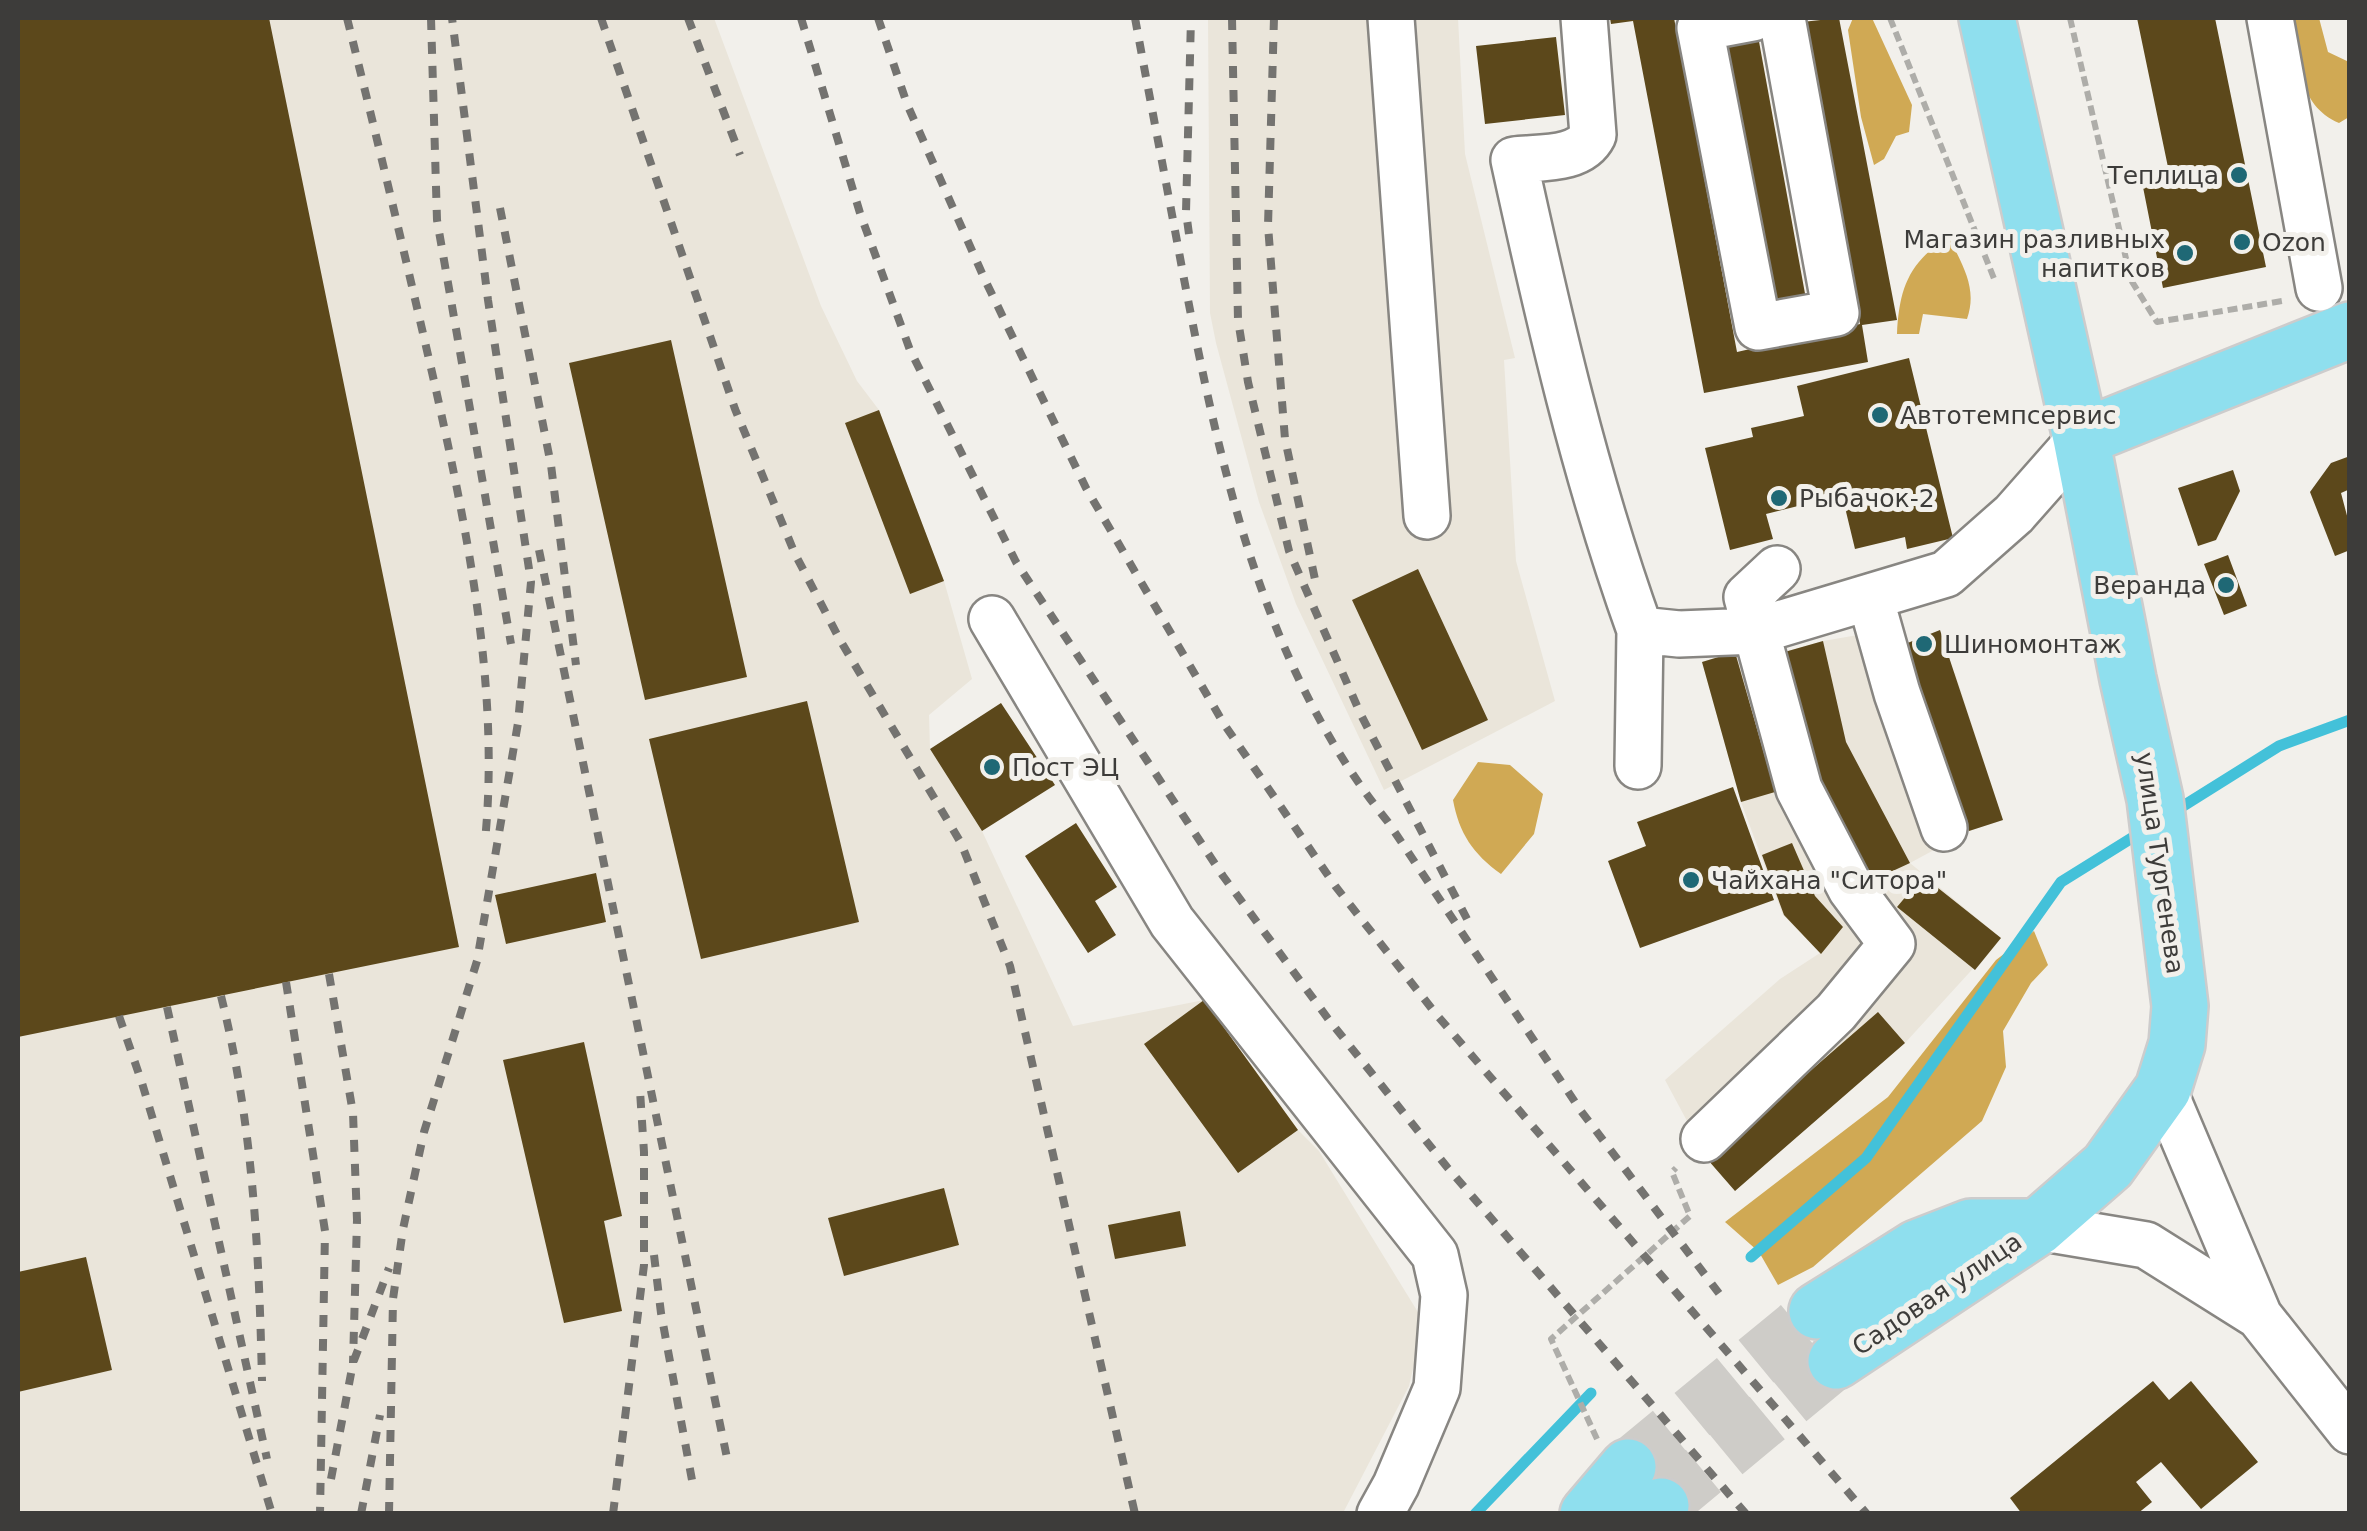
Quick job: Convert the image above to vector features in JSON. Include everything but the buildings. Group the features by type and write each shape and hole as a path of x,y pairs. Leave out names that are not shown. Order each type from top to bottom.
{"main road":[{"name":"улица Тургенева","path":"1987,18 2081,438 2155,799 2180,1006 2177,1044 2163,1089"},
{"path":"2081,438 2334,309"},
{"name":"Садовая улица","path":"1836,1361 2038,1227 2108,1166 2163,1089"},
{"name":"Садовая улица","path":"1817,1311 1917,1248 1971,1227 2038,1227"},
{"path":"1588,1514 1636,1483"}],"street":[{"path":"1391,18 1427,516"},
{"path":"1584,18 1593,135 1578,152 1514,160 1556,352 1604,530 1640,630 1638,766"},
{"path":"1753,18 1700,28 1758,327 1836,313 1782,18"},
{"path":"2270,18 2334,309"},
{"path":"1640,630 1679,634 1756,631 1946,574 2014,514 2081,438"},
{"path":"1704,1138 1836,1012 1892,944 1851,888 1798,789 1747,597 1776,570"},
{"path":"1870,597 1897,693 1944,828"},
{"path":"992,618 1172,922 1436,1255 1444,1296 1437,1388 1380,1514"},
{"path":"2163,1089 2259,1316 2350,1431"},
{"path":"2038,1227 2146,1245 2259,1316"}],"path":[{"path":"1890,18 1995,281"},
{"path":"2070,18 2131,280 2158,322 2280,302 2334,309"},
{"path":"1636,1483 1552,1339 1690,1216 1672,1172 1704,1138"}],"shaded area":[{"path":"18,18 714,18 821,306 857,381 879,410 944,581 972,679 929,715 930,749 982,831 1073,1026 1204,1000 1298,1130 1319,1151 1424,1322 1409,1386 1343,1513 18,1513"},
{"path":"1208,18 1458,18 1465,154 1515,358 1504,360 1516,561 1555,701 1384,790 1296,604 1259,502 1216,343 1210,313"},
{"path":"1853,18 1872,18 1912,105 1909,132 1896,136 1884,159 1874,165 1861,117 1848,30"},
{"path":"2291,18 2319,18 2328,52 2349,62 2349,117 2339,123 2325,115 2307,92"},
{"path":"1949,237 1970,287 1967,319 1923,314 1919,334 1897,334 1900,303 1915,266"},
{"path":"1858,635 1877,699 1955,673 2003,820 1969,831 1910,863 2001,938 1905,1043 1735,1191 1708,1160 1665,1080 1780,979 1820,953 1783,915 1741,802 1702,662 1735,652 1781,653"},
{"path":"1478,762 1510,765 1543,794 1534,834 1501,874 1469,842 1453,800"},
{"path":"2034,931 2048,965 2031,983 2003,1031 2006,1067 1982,1121 1813,1267 1778,1285 1759,1252 1725,1222 1888,1097 1996,960"}],"waterway":[{"path":"2172,813 2279,746 2350,720"},
{"path":"1751,1257 1866,1158 2061,882 2143,831"},
{"path":"1475,1514 1591,1393"}],"tunnel":[{"path":"1628,1467 1817,1311"},
{"path":"1661,1506 1836,1361"}],"railway":[{"path":"347,18 434,381 469,552 488,726 485,841"},
{"path":"431,18 437,220 511,644"},
{"path":"389,1514 393,1299 403,1229 424,1132 477,961 518,723 531,582 488,300 452,18"},
{"path":"601,18 735,409 795,554 840,640 961,843 1010,966 1135,1514"},
{"path":"688,18 740,155"},
{"path":"801,18 860,213 910,350 1016,562 1223,876 1329,1020 1447,1167 1746,1514"},
{"path":"878,18 907,104 985,280 1086,488 1224,724 1336,887 1436,1014 1867,1514"},
{"path":"1135,18 1214,423 1253,564 1278,633 1345,762 1581,1111 1721,1296"},
{"path":"1189,234 1186,212 1191,18"},
{"path":"1232,18 1238,320 1248,382 1289,551 1361,715 1467,919"},
{"path":"1274,18 1268,226 1285,439 1316,584"},
{"path":"500,208 551,465 576,665"},
{"path":"539,550 727,1458"},
{"path":"329,974 353,1113 357,1220 353,1363"},
{"path":"286,982 325,1231 320,1514"},
{"path":"221,996 247,1140 259,1284 262,1381"},
{"path":"167,1007 267,1459"},
{"path":"119,1016 272,1514"},
{"path":"613,1514 644,1265 640,1091"},
{"path":"654,1255 692,1480"},
{"path":"331,1479 353,1363 389,1268"},
{"path":"361,1514 380,1415"}],"place":[{"name":"Теплица","path":"2239,175"},
{"name":"Ozon","path":"2242,242"},
{"name":"Магазин разливных напитков","path":"2185,253"},
{"name":"Автотемпсервис","path":"1880,415"},
{"name":"Рыбачок-2","path":"1779,498"},
{"name":"Веранда","path":"2226,585"},
{"name":"Шиномонтаж","path":"1924,644"},
{"name":"Пост ЭЦ","path":"992,767"},
{"name":"Чайхана \"Ситора\"","path":"1691,880"}]}
